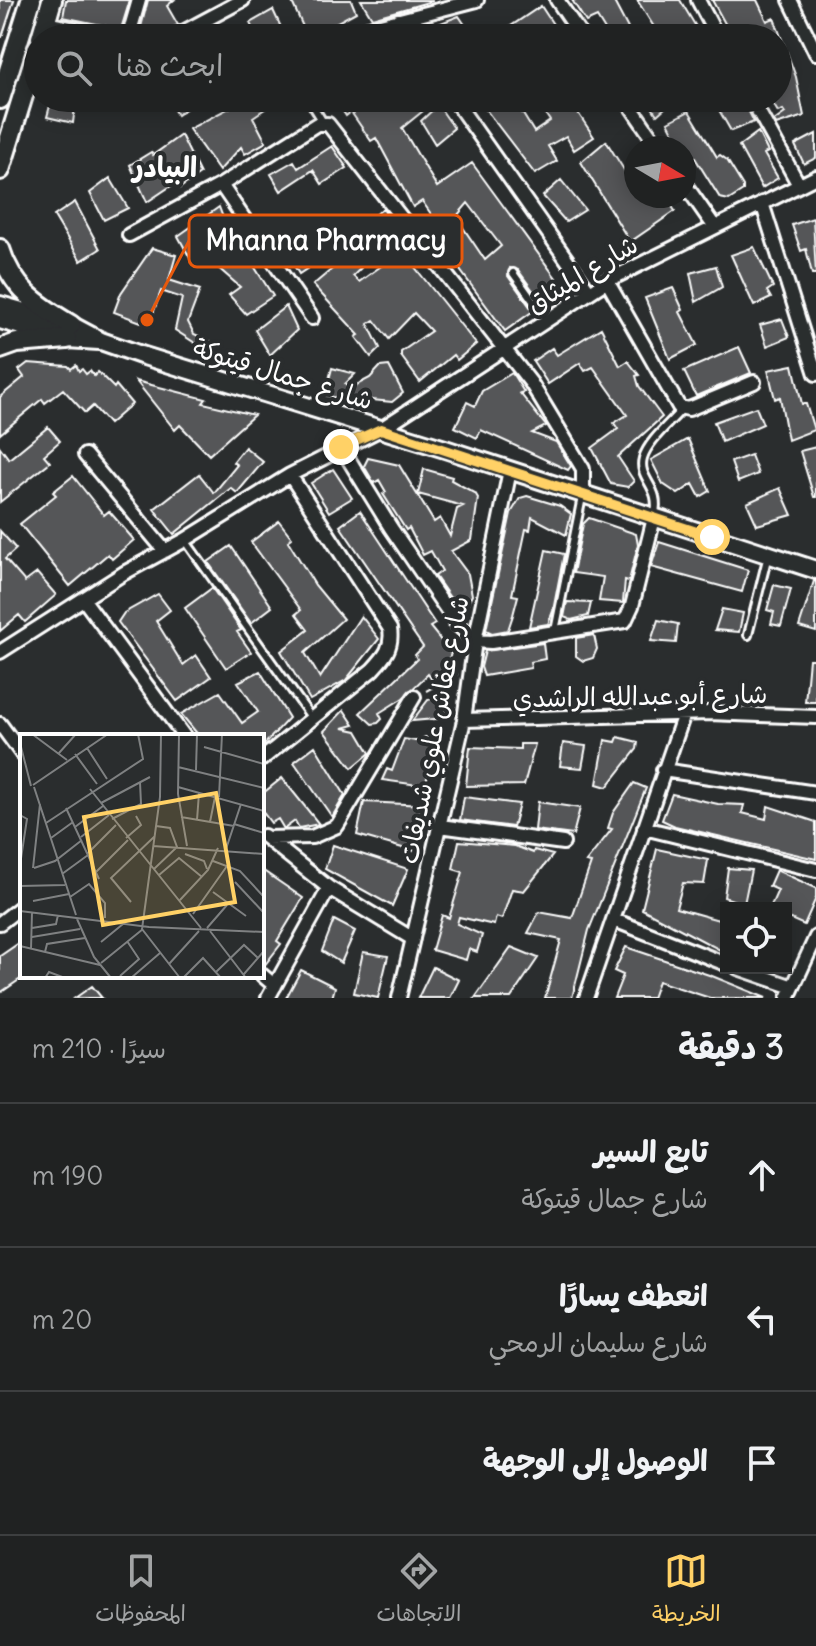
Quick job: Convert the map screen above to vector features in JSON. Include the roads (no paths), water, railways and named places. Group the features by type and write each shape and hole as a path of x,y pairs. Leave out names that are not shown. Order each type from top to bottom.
{"main road":[{"path":"0,99 31,0"},
{"path":"45,24 52,0"},
{"path":"0,170 24,100"},
{"path":"0,249 8,273 22,292 69,332"},
{"path":"0,349 69,332"}],"street":[{"path":"132,24 139,0"},
{"path":"197,24 241,0"},
{"path":"383,24 477,0"},
{"path":"557,0 573,24"},
{"path":"698,0 711,24"},
{"path":"790,0 816,53"},
{"path":"398,20 401,24"},
{"path":"463,112 589,291"},
{"path":"635,112 651,136"},
{"path":"759,112 799,185"},
{"path":"129,235 221,185 323,122 338,133 531,383 583,469 583,494"},
{"name":"شارع الميثاق","path":"0,652 290,475 381,429 589,291 816,177"},
{"path":"221,185 312,318"},
{"path":"696,200 714,226"},
{"path":"762,203 816,374"},
{"path":"607,281 674,401 683,408 754,382"},
{"name":"شارع جمال قيتوكة","path":"0,305 69,332 816,570"},
{"name":"شارع جمال قيتوكة","path":"0,320 69,332"},
{"path":"341,447 391,528 456,623 475,641 491,642 625,621 632,606 654,518"},
{"path":"85,455 165,551"},
{"name":"شارع عفاش علوي شديفات","path":"399,998 464,720 470,668 510,470"},
{"path":"264,757 313,720 378,663 388,649 391,636 382,617 290,475"},
{"path":"84,600 183,734"},
{"path":"264,836 312,837 337,826 414,697"},
{"path":"586,998 684,714"},
{"name":"شارع أبو عبدالله الراشدي","path":"464,720 684,714 816,717"},
{"path":"0,724 20,751"},
{"path":"663,770 816,793"},
{"path":"440,826 563,843"},
{"path":"644,828 816,870"},
{"path":"264,836 329,888 413,939"},
{"path":"268,998 329,888"},
{"path":"0,923 20,908"},
{"path":"614,920 720,962"},
{"path":"751,974 791,992 816,937"},
{"path":"264,977 275,986"}],"lane":[{"path":"317,112 323,122"},
{"path":"513,273 546,319"},
{"path":"654,518 657,498 643,472 643,459 683,408"},
{"path":"555,631 583,494"},
{"path":"185,540 313,720"},
{"path":"748,635 768,555"}],"place":[{"name":"Mhanna Pharmacy","path":"147,320"}],"district":[{"name":"البيادر","path":"165,167"}]}
